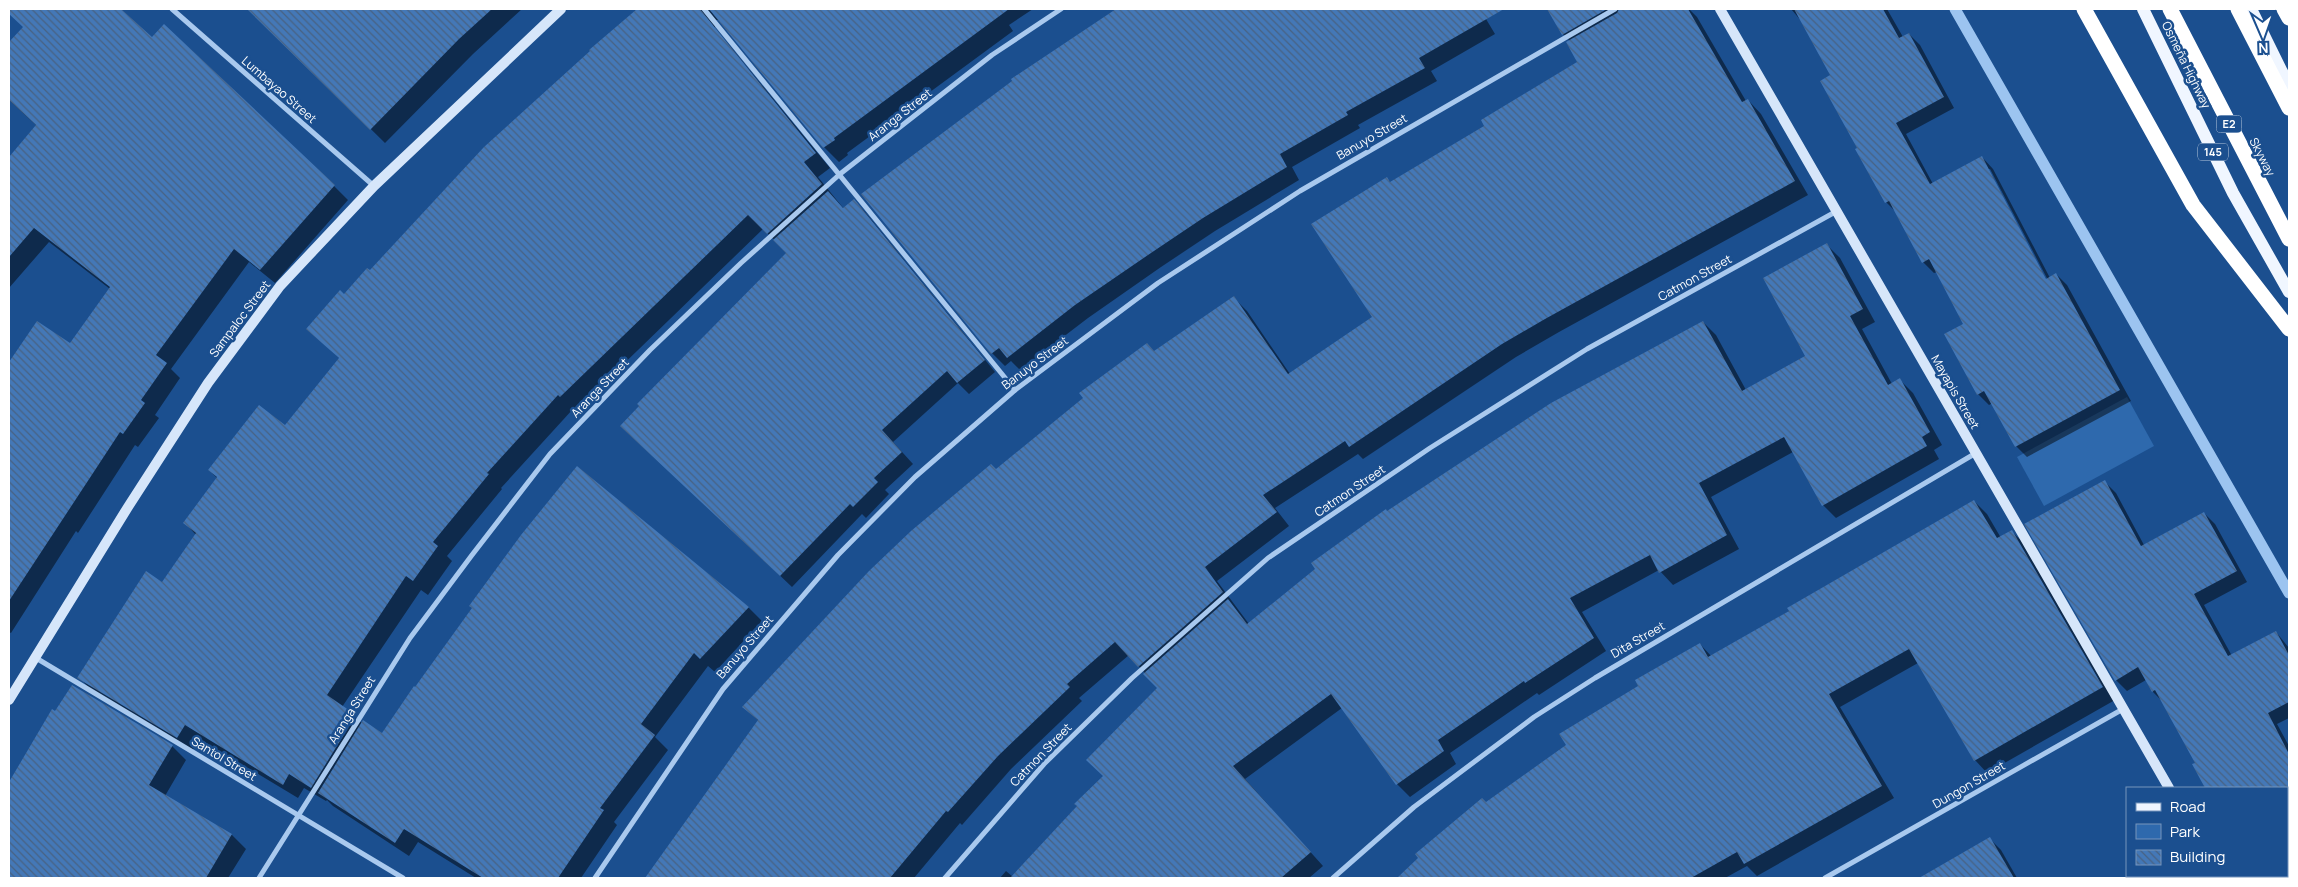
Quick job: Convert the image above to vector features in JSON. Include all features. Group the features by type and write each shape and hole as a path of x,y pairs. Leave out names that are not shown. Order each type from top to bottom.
{"highway":[{"path":"2084,9 2193,205 2289,329"},
{"name":"Skyway","path":"2170,9 2289,239"},
{"path":"2238,9 2289,108"},
{"path":"2284,9 2289,18"}],"main road":[{"name":"Osmeña Highway","path":"2142,9 2233,193 2289,292"},
{"path":"2251,9 2289,86"}],"street":[{"name":"Lumbayao Street","path":"172,9 374,186"},
{"name":"Sampaloc Street","path":"9,700 128,507 208,383 280,286 374,186 561,9"},
{"path":"704,9 1015,390"},
{"name":"Aranga Street","path":"259,878 410,638 550,454 650,350 741,263 840,174 992,55 1060,9"},
{"name":"Banuyo Street","path":"595,878 723,689 831,562 915,477 1015,390 1158,283 1300,191 1615,9"},
{"name":"Mayapis Street","path":"1720,9 2168,787"},
{"name":"Catmon Street","path":"945,878 1044,764 1132,678 1268,558 1430,448 1588,349 1837,211"},
{"name":"Dita Street","path":"1334,878 1414,806 1534,717 1594,678 1976,453"},
{"name":"Santol Street","path":"36,658 402,878"},
{"name":"Dungon Street","path":"1825,878 2123,709"}],"green space":[{"path":"2127,397 2154,446 2044,506 2017,457"}],"building":[{"path":"9,9 121,9 152,37 164,24 335,185 260,270 234,249 156,355 167,363 141,400 145,403 123,434 120,432 9,601 9,362 37,321 70,343 110,287 34,228 9,257 9,157 36,125 9,100 9,42 23,27 9,14"},
{"path":"247,9 492,9 459,39 370,130"},
{"path":"637,9 700,9 816,153 804,162 822,184 767,234 748,215 560,397 558,395 487,473 489,474 433,542 438,546 413,581 406,576 327,695 356,715 311,788 289,774 283,785 185,725 177,738 77,678 146,571 162,582 196,533 183,523 217,477 208,470 259,405 285,425 339,358 306,329 340,290 344,294 367,268 370,270 484,147 589,50"},
{"path":"709,9 1009,9 823,148"},
{"path":"1116,9 1504,9 1419,58 1425,68 1346,112 1348,115 1280,154 1287,167 1203,218 1148,255 1075,305 1007,358 999,348 991,354 861,194 1012,81 1011,79"},
{"path":"1547,9 1607,9 1562,35"},
{"path":"1619,9 1688,9 1742,102 1748,99 1795,181 1502,344 1349,447 1345,441 1263,495 1277,512 1205,567 1223,592 1138,667 1115,642 1067,684 1070,687 998,756 948,812 946,811 890,878 645,878 758,720 742,707 869,571 911,531 991,464 996,469 1083,398 1079,393 1147,343 1154,351 1234,296 1288,374 1372,317 1311,224 1387,177 1390,182 1484,126 1481,120 1577,62 1566,42 1617,13"},
{"path":"1794,9 1883,9 1899,38 1909,33 1944,97 1896,123 1930,184 1982,156 2046,279 2056,273 2120,390 2015,447 1984,391 1977,395 1944,334 1963,324 1929,259 1922,263 1889,201 1885,203 1855,149 1857,148 1820,81 1830,75"},
{"path":"828,191 843,208 854,199 985,360 957,383 947,371 882,430 902,452 874,478 878,482 853,507 850,504 780,576 620,426 639,406 637,404 786,253 773,240"},
{"path":"1827,243 1863,309 1850,316 1888,385 1900,378 1930,432 1922,437 1927,446 1822,506 1784,437 1699,483 1727,535 1659,573 1650,555 1570,598 1594,638 1525,683 1524,681 1438,740 1444,751 1396,785 1331,694 1233,766 1311,852 1281,878 1010,878 1077,806 1074,804 1103,776 1086,760 1157,688 1143,674 1228,599 1247,624 1315,569 1311,563 1386,509 1387,511 1551,403 1703,321 1742,391 1805,356 1763,278"},
{"path":"577,466 749,607 700,659 694,653 641,724 655,735 600,808 604,810 558,878 483,878 404,829 395,843 318,793 363,720 382,733 472,608 469,606 521,535"},
{"path":"2105,480 2141,546 2204,512 2237,571 2194,594 2228,656 2276,631 2289,655 2289,702 2268,713 2289,754 2289,788 2204,787 2192,764 2195,763 2155,690 2152,692 2138,667 2115,681 2024,524"},
{"path":"1974,500 1997,538 2012,530 2103,687 1974,761 1909,649 1829,694 1882,786 1744,864 1737,852 1691,878 1397,878 1418,858 1415,854 1482,798 1486,802 1566,745 1559,734 1638,686 1635,680 1700,643 1708,657 1789,611 1787,608"},
{"path":"72,685 173,745 149,785 232,834 206,878 9,878 9,782 52,709 55,711"},
{"path":"1990,837 2014,878 1919,878"}],"waterway":[{"path":"1955,9 2289,593"}]}
